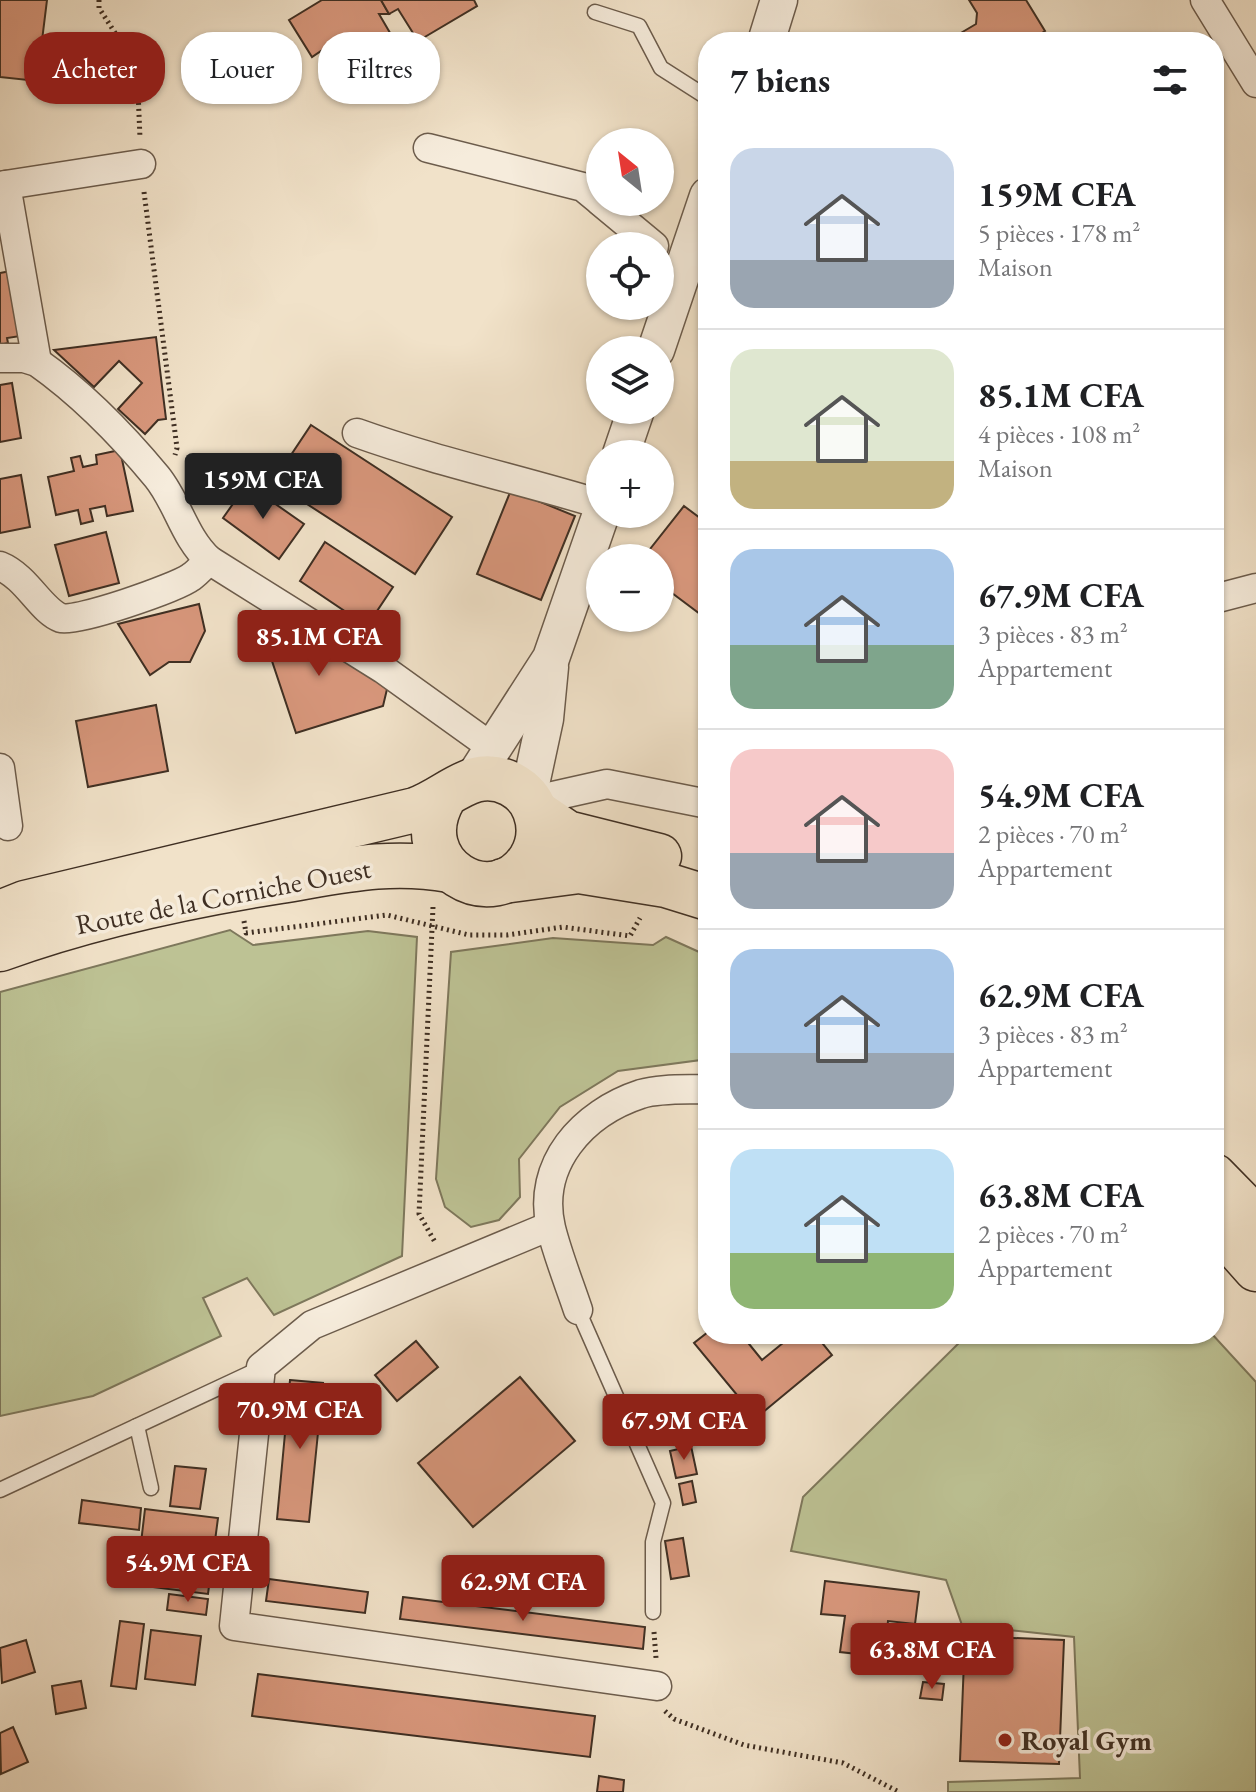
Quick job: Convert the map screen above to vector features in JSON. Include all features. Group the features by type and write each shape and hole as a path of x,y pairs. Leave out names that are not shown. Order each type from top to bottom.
{"highway":[{"path":"698,867 594,858 503,881 475,883 442,895 433,843 436,811 470,775 503,780 594,858 698,895"},
{"name":"Route de la Corniche Ouest","path":"0,913 25,903 390,816 470,775"},
{"path":"503,881 524,867 537,845 539,828 531,803"},
{"name":"Route de la Corniche Ouest","path":"0,949 74,922 237,888 374,866 409,863 442,895"},
{"path":"1224,1186 1256,1219"},
{"path":"1224,1233 1256,1269"}],"street":[{"path":"769,32 779,0"},
{"path":"1205,0 1256,83"},
{"path":"428,148 586,190"},
{"path":"37,362 3,186 141,164"},
{"path":"617,216 637,232"},
{"path":"674,258 698,216"},
{"path":"0,358 24,358 37,362 112,429 159,479 193,544 209,560 383,669 470,775 551,658"},
{"path":"357,433 436,462 507,476 586,500"},
{"path":"596,528 551,658 531,803 607,784 698,802"},
{"path":"0,566 17,573 55,614 73,619 169,589 192,577 209,560"},
{"path":"1224,596 1256,588"},
{"path":"0,768 8,826"},
{"path":"578,1310 550,1226 551,1180 559,1157 603,1110 643,1093 698,1090"},
{"path":"550,1226 312,1325 261,1367 234,1626 657,1686"}],"lane":[{"path":"595,12 639,26 661,68 698,92"},
{"path":"578,1310 663,1503 653,1542 653,1612"},
{"path":"0,1490 261,1367"},
{"path":"137,1426 151,1488"}],"path":[{"path":"99,0 99,8 137,67 141,164 177,448 159,479"},
{"path":"421,903 442,895"},
{"path":"419,1214 432,925 442,895"},
{"path":"630,911 655,917"},
{"path":"242,912 246,933 387,915 469,935 507,935 563,927 630,936 642,914"},
{"path":"653,1612 657,1686 665,1710 674,1719 744,1745 843,1763 899,1792"}],"green space":[{"path":"230,930 253,945 368,931 417,937 402,1256 274,1315 247,1278 203,1298 221,1336 93,1396 0,1416 0,992"},
{"path":"666,937 698,951 698,1060 618,1071 560,1107 519,1159 520,1197 499,1220 471,1227 445,1207 436,1179 451,952 553,938 653,945"},
{"path":"958,1344 1221,1344 1256,1382 1256,1792 948,1792 948,1782 1080,1778 1074,1637 962,1625 946,1580 791,1551 803,1497"}],"building":[{"path":"0,0 47,0 43,32 24,32 24,80 0,77"},
{"path":"322,0 381,0 389,14 379,14 390,32 318,32 318,53 312,57 302,41 302,32 296,32 289,20"},
{"path":"381,0 474,0 477,6 433,32 412,32 398,9 389,14"},
{"path":"969,0 1026,0 1045,31 962,32 976,24 977,13"},
{"path":"16,270 27,335 7,338 8,343 0,345 0,273"},
{"path":"156,337 166,419 158,420 145,434 118,409 142,383 119,361 94,387 54,350"},
{"path":"12,383 21,438 0,442 0,385"},
{"path":"311,425 452,517 415,574 273,482"},
{"path":"120,450 133,511 107,516 105,506 90,509 93,521 81,524 78,510 56,515 48,477 74,471 71,458 80,456 83,467 97,464 96,455"},
{"path":"21,475 30,527 0,533 0,479"},
{"path":"247,484 304,524 279,559 223,518"},
{"path":"511,490 575,516 541,600 477,574"},
{"path":"684,506 698,516 698,612 674,594 674,544 654,544 667,528 674,528 674,519"},
{"path":"106,532 119,583 69,596 55,545"},
{"path":"325,542 393,587 367,626 300,581"},
{"path":"199,604 205,631 190,662 169,662 150,675 118,624"},
{"path":"292,620 388,685 383,706 296,733 262,631"},
{"path":"156,705 168,771 88,787 76,721"},
{"path":"698,1340 698,1344 749,1344 762,1360 782,1344 823,1344 832,1355 756,1418 694,1343"},
{"path":"416,1341 438,1367 397,1401 375,1375"},
{"path":"520,1377 575,1441 473,1527 418,1463"},
{"path":"290,1380 323,1383 309,1522 277,1519"},
{"path":"691,1446 697,1474 676,1478 670,1451"},
{"path":"175,1466 206,1469 200,1509 170,1506"},
{"path":"692,1481 696,1502 683,1505 679,1484"},
{"path":"82,1500 141,1508 139,1530 79,1523"},
{"path":"145,1509 218,1518 208,1594 136,1585"},
{"path":"683,1538 689,1576 671,1579 665,1541"},
{"path":"269,1579 368,1592 365,1613 266,1601"},
{"path":"825,1581 919,1592 915,1624 888,1621 884,1657 840,1652 845,1616 821,1614"},
{"path":"169,1594 208,1599 206,1615 167,1610"},
{"path":"403,1597 645,1627 643,1649 400,1619"},
{"path":"120,1621 144,1624 136,1689 111,1686"},
{"path":"151,1630 201,1636 195,1685 145,1679"},
{"path":"965,1636 1064,1640 1059,1764 960,1761"},
{"path":"26,1640 35,1672 2,1683 0,1648"},
{"path":"258,1674 595,1716 590,1757 252,1716"},
{"path":"81,1681 86,1708 56,1714 52,1686"},
{"path":"923,1682 944,1684 942,1700 920,1698"},
{"path":"13,1727 28,1762 1,1774 0,1733"},
{"path":"599,1776 624,1780 623,1792 597,1792"}],"place":[{"name":"Royal Gym","path":"1005,1740"}]}
